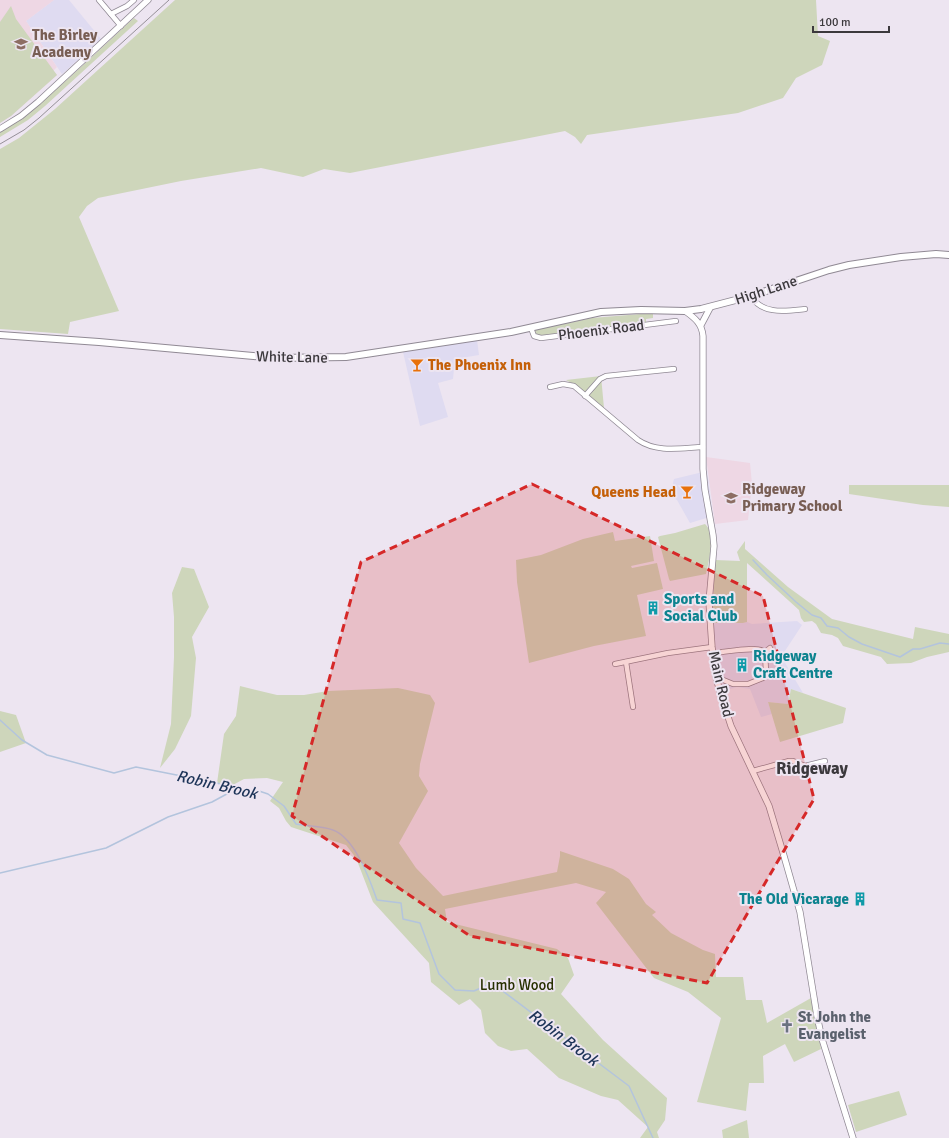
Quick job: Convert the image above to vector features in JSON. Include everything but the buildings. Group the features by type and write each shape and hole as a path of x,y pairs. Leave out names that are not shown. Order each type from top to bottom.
{"main road":[{"name":"High Lane","path":"581,316 601,312 641,310 685,311 710,308 849,265 901,257 936,254 949,255"},
{"name":"White Lane","path":"0,335 99,342 276,358 324,358 370,354 531,328 581,316"}],"street":[{"path":"99,0 121,26"},
{"path":"111,14 127,6 134,0"},
{"path":"0,129 21,116 38,102 148,0"},
{"path":"751,296 757,304 776,311 805,309"},
{"path":"685,311 696,319 701,325 710,308"},
{"name":"Phoenix Road","path":"531,328 534,336 541,338 676,321"},
{"name":"Main Road","path":"701,325 703,336 703,447 705,490 714,546 709,602 716,677 731,726 769,806 800,912 817,1016 825,1049 854,1138"},
{"path":"585,396 600,379 606,376 674,368"},
{"path":"550,387 563,384 578,389 638,440 648,446 664,449 703,447"},
{"path":"616,664 712,647"},
{"path":"765,652 770,648"},
{"path":"722,652 752,649 762,650 765,652"},
{"path":"716,677 733,684 748,684 762,678 766,672 765,652"},
{"path":"626,662 633,707"},
{"path":"753,771 789,761 805,766 825,761"}],"highlighted area":[{"path":"532,484 763,596 814,799 707,983 470,936 292,816 361,562"}],"shaded area":[{"name":"The Birley Academy","path":"0,0 54,0 26,21 57,67 53,71 57,75 11,116 0,123"},
{"path":"54,0 69,0 101,39 62,74 26,21"},
{"path":"477,340 479,355 455,359 453,379 438,383 448,417 420,426 403,352"},
{"name":"Ridgeway Primary School","path":"706,457 750,463 752,484 748,520 715,524"},
{"path":"707,471 713,516 690,523 677,500 664,491 672,487 674,479"},
{"path":"797,621 802,625 783,654 784,661 803,693 791,689 788,704 768,702 772,714 761,717 750,689 737,687 723,691 712,623 747,622 752,624"}],"green space":[{"path":"175,0 816,0 818,36 830,41 822,65 796,78 783,98 738,113 587,135 581,144 575,137 565,131 350,173 324,169 303,177 261,168 181,181 98,198 87,206 79,217 119,311 70,322 68,334 0,329 0,149 19,138 55,109"},
{"name":"The Birley Academy","path":"11,6 16,19 57,75 11,116 0,123 0,22"},
{"path":"134,18 138,21 45,106 28,120 0,137 0,132 18,120 53,92"},
{"path":"653,313 653,318 646,319 646,322 540,336 535,333 535,330 592,318"},
{"path":"601,376 604,408 566,380"},
{"path":"849,485 949,485 949,507 923,505 849,494"},
{"path":"705,524 708,528 711,540 706,574 670,581 658,537"},
{"path":"613,532 615,541 650,536 654,561 631,566 632,568 657,563 663,589 637,595 646,636 594,646 529,663 517,582 516,560 541,555 583,539"},
{"path":"745,541 745,549 788,587 832,619 913,639 915,627 949,634 949,652 927,657 911,663 887,664 881,657 843,646 838,638 821,633 816,624 812,621 804,622 801,618 799,610 747,563 747,622 712,623 715,560 740,561 737,552"},
{"path":"182,567 194,569 209,607 192,637 196,658 191,716 175,749 160,768 171,724 174,657 174,617 172,593"},
{"name":"Lumb Wood","path":"240,686 277,695 304,695 328,691 398,688 430,695 435,703 420,764 419,776 428,791 399,843 416,868 443,896 557,872 560,851 613,869 629,879 646,904 656,912 652,915 671,933 703,950 715,954 716,977 743,977 746,1000 762,1000 767,1023 811,998 821,1049 794,1062 785,1044 763,1056 764,1083 749,1083 746,1111 697,1102 721,1018 688,992 654,978 596,903 606,892 576,883 445,909 447,922 557,949 568,958 574,975 561,994 603,1040 667,1098 665,1120 657,1132 659,1138 640,1138 648,1127 618,1100 601,1096 559,1078 527,1049 511,1051 498,1046 485,1033 481,1010 470,999 459,1005 431,982 429,963 373,902 356,858 346,845 291,827 279,808 270,801 283,782 267,778 244,779 231,786 217,783 224,734 236,716"},
{"path":"791,689 846,708 843,723 780,742 768,702 788,704"},
{"path":"0,711 16,715 26,743 0,752"},
{"path":"899,1091 907,1115 856,1132 848,1105"},
{"path":"747,1120 749,1138 723,1138 722,1130"}],"waterway":[{"path":"753,560 767,575 812,615 821,618 827,626 838,628 849,637 862,644 900,657 913,649 920,649 940,643 949,644"},
{"name":"Robin Brook","path":"0,720 22,740 47,755 114,773 136,767 217,783 229,787 259,791 268,794 284,806 296,824 320,827 333,830 341,834 355,850 361,860 377,900 401,903 403,919 420,923 439,974 455,990 474,991 492,983 629,1086 653,1138"},
{"path":"0,873 106,848 168,817 212,802 236,789"}],"tram line":[{"path":"0,144 24,130 39,118 169,0"}],"place":[{"name":"The Birley Academy","path":"21,44"},
{"name":"The Phoenix Inn","path":"417,365"},
{"name":"Queens Head","path":"687,492"},
{"name":"Ridgeway Primary School","path":"731,498"},
{"name":"Sports and Social Club","path":"653,608"},
{"name":"Ridgeway Craft Centre","path":"742,665"},
{"name":"The Old Vicarage","path":"860,899"},
{"name":"St John the Evangelist","path":"787,1026"}],"district":[{"name":"Ridgeway","path":"812,768"}]}
